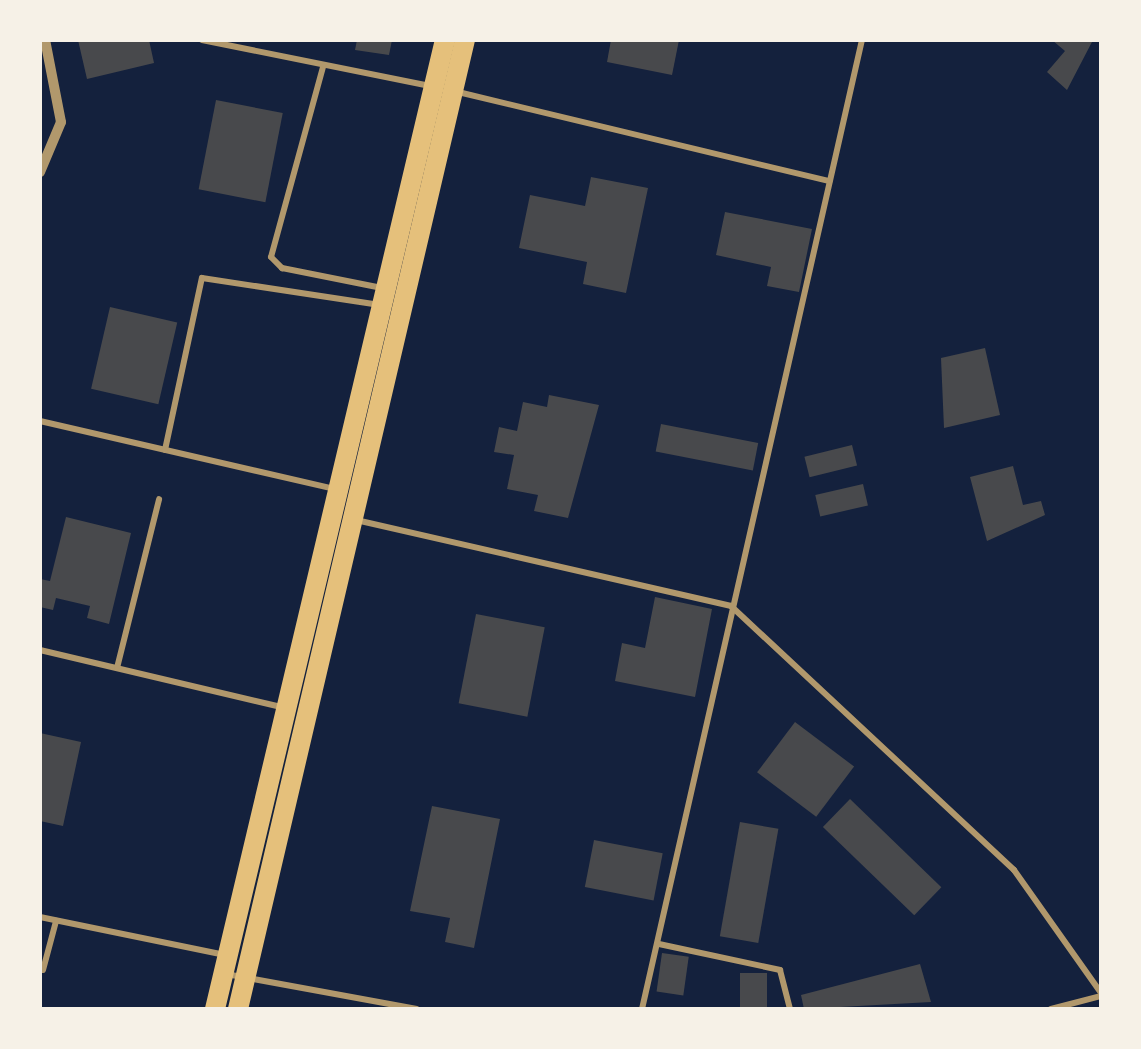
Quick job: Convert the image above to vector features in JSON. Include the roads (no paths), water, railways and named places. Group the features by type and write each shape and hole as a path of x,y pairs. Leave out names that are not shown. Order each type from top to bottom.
{"main road":[{"path":"215,1009 233,969 352,519 443,89 445,40"},
{"path":"238,1009 233,969 285,707 334,489 443,89 465,40"}],"street":[{"path":"40,172 61,122 45,40"}],"lane":[{"path":"202,40 443,89 829,182"},
{"path":"642,1009 862,40"},
{"path":"323,67 271,256 282,268 385,298"},
{"path":"164,450 202,278 385,298"},
{"path":"40,421 334,489"},
{"path":"117,668 159,499"},
{"path":"352,519 731,606 1014,870 1101,995 1051,1009"},
{"path":"40,650 285,707"},
{"path":"40,917 380,1005 416,1009"},
{"path":"43,970 56,921"},
{"path":"659,944 780,970 790,1009"}]}
